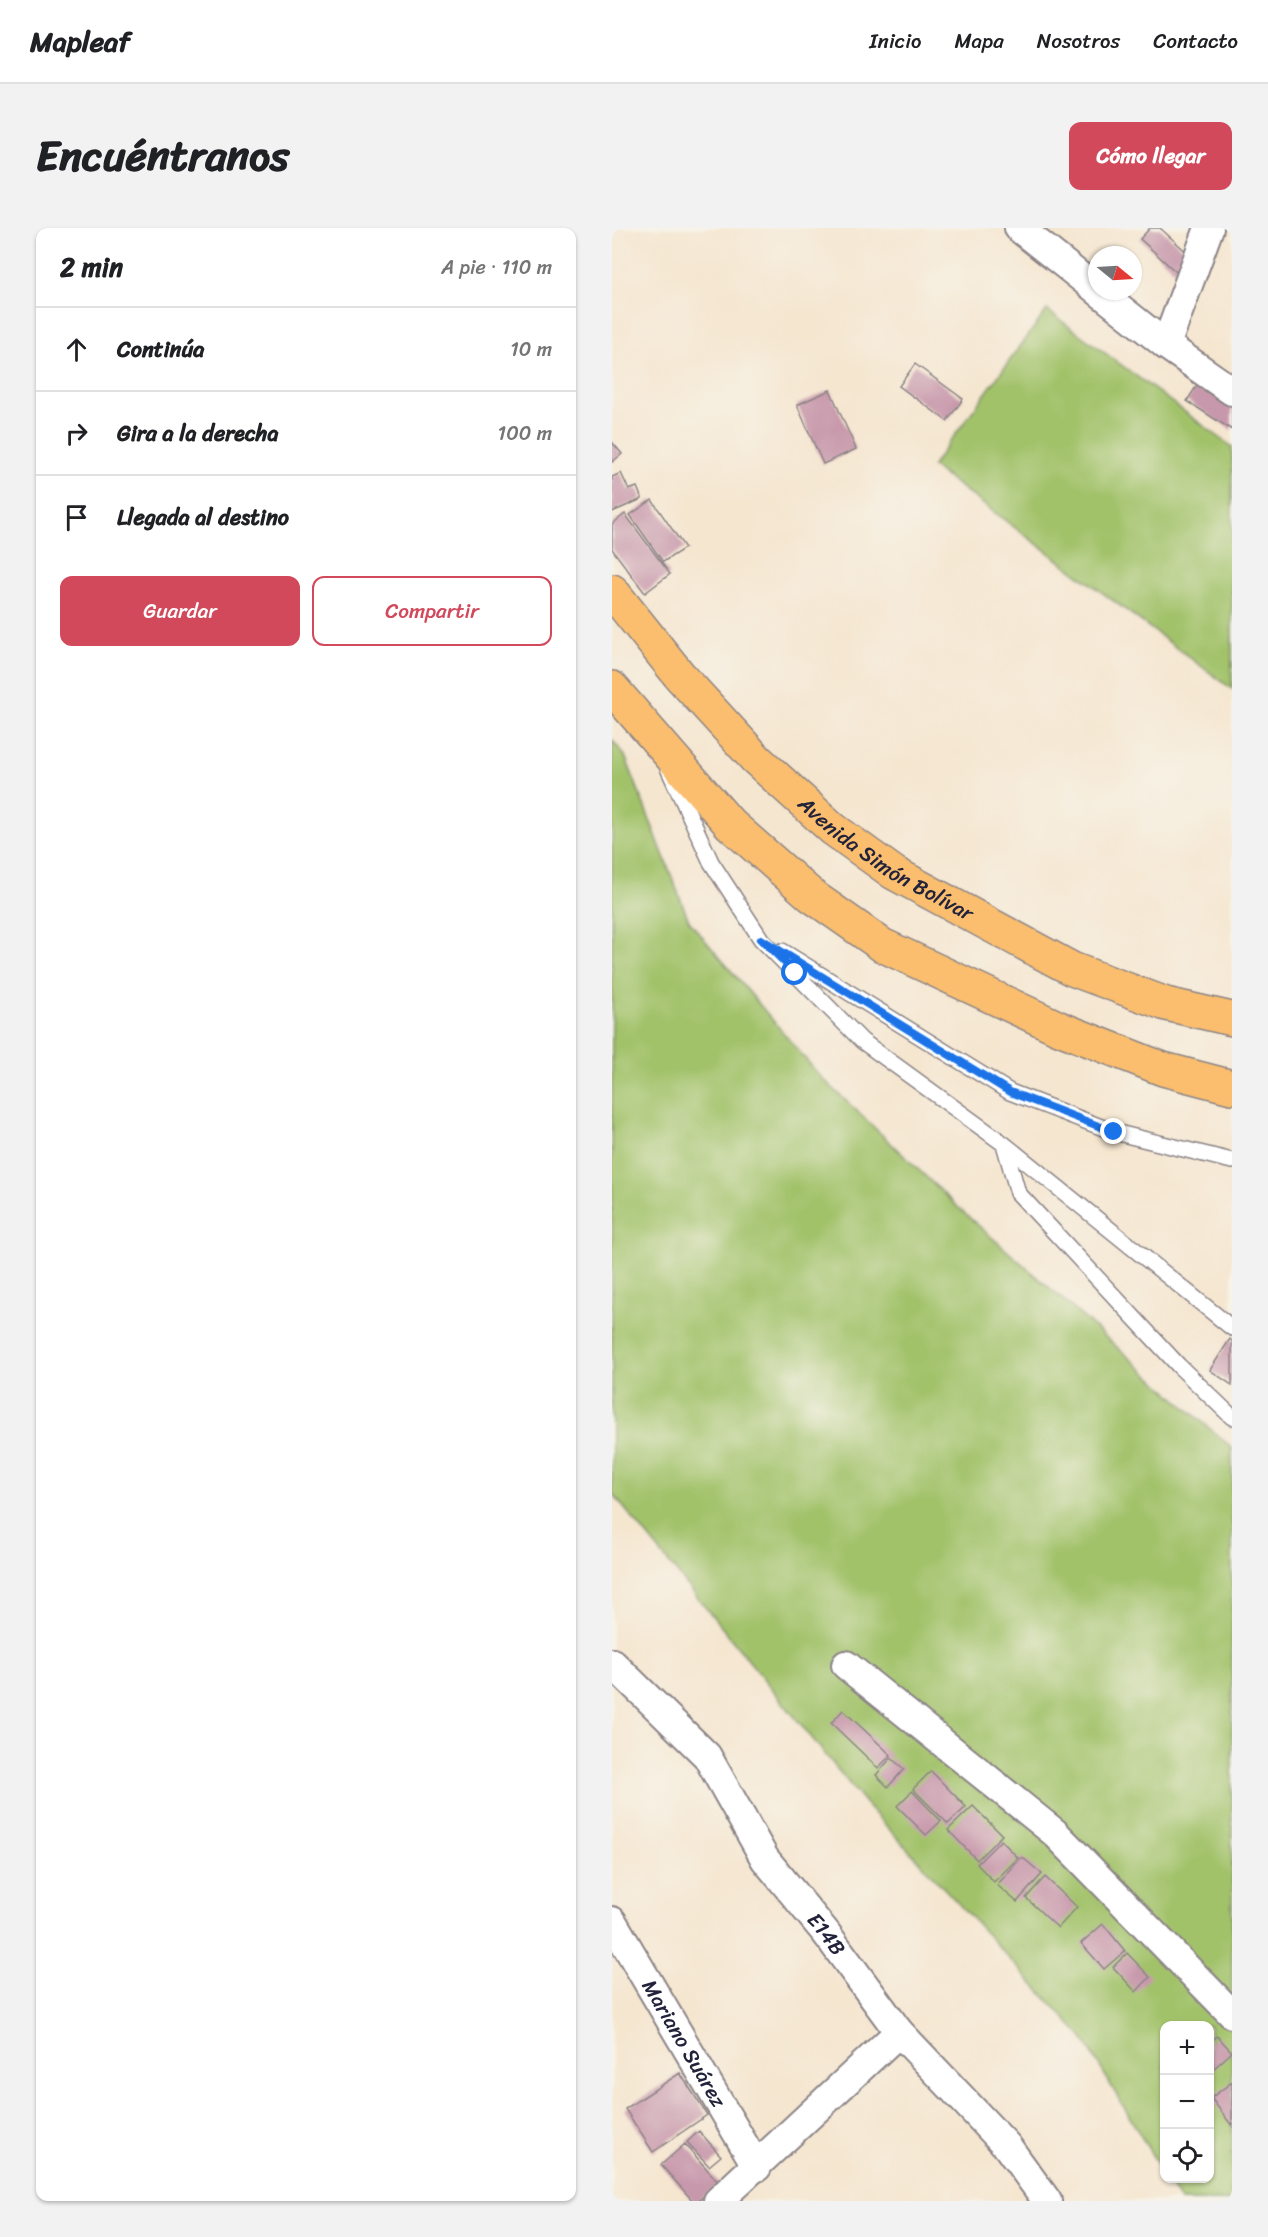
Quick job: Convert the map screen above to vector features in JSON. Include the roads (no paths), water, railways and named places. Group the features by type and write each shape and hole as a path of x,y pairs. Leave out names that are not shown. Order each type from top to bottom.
{"highway":[{"name":"Avenida Simón Bolívar","path":"612,591 680,676 756,759 833,829 894,873 1072,969 1166,1004 1232,1019"},
{"path":"612,688 655,741 730,824 812,896 882,945 1059,1028 1163,1069 1232,1087"}],"street":[{"path":"1019,228 1088,283"},
{"path":"1166,345 1209,228"},
{"path":"1109,300 1166,345 1232,391"},
{"name":"E14B","path":"612,1663 707,1756 765,1859 826,1933 899,2032 1007,2146 1047,2201"},
{"path":"846,1665 1055,1833 1232,2014"},
{"name":"Mariano Suárez","path":"612,1921 757,2167"},
{"path":"718,2201 899,2032"}],"lane":[{"path":"655,741 711,862 761,939 862,1041 1004,1144 1232,1328"},
{"path":"761,939 1010,1092 1114,1132 1232,1161"},
{"path":"1004,1144 1018,1193 1179,1366 1232,1416"}]}
